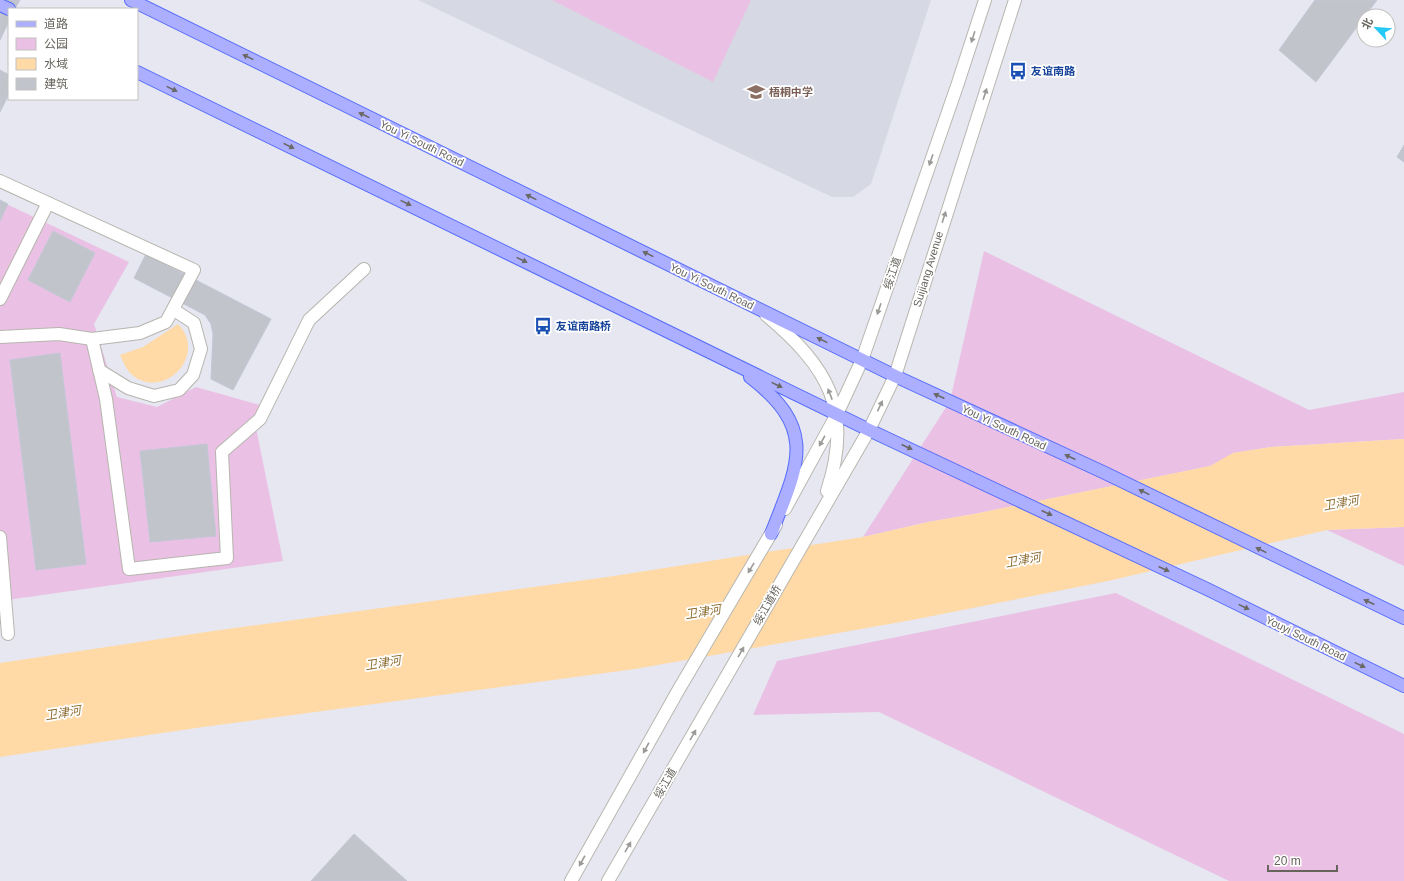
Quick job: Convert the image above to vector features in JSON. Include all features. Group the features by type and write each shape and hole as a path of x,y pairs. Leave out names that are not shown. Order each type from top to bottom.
{"main road":[{"name":"You Yi South Road","path":"131,0 862,360 1105,473 1296,567 1404,618"},
{"name":"绥江道","path":"771,534 838,414 862,360 958,84 985,0"},
{"name":"Suijiang Avenue","path":"813,526 869,430 895,376 938,236 1015,0"},
{"path":"138,72 869,430"},
{"path":"0,181 194,270 174,310 166,322 140,333 92,339 59,334 0,337"},
{"path":"0,299 48,203"},
{"path":"92,339 106,400 129,569 227,558 222,452 260,419 309,320 364,269"},
{"path":"758,309 788,333 811,359 823,376 838,414 835,464 827,492 813,526"},
{"path":"99,370 128,388 154,396 179,390 193,375 201,349 194,323 174,310"},
{"path":"571,881 679,689 771,534 790,486 795,466 797,448 795,434 790,419 763,387 730,362"},
{"name":"Youyi South Road","path":"869,430 1209,590 1404,686"},
{"name":"绥江道桥","path":"722,685 813,526"},
{"path":"0,537 8,634"},
{"name":"绥江道","path":"608,881 722,685"}],"shaded area":[{"name":"梧桐中学","path":"418,0 931,0 871,184 853,197 832,197"}],"green space":[{"path":"552,0 751,0 713,82"},
{"path":"0,201 129,262 94,324 117,397 157,407 196,387 260,405 254,418 283,561 0,601"},
{"path":"984,251 1309,410 1404,392 1404,439 1271,447 1234,453 1211,466 928,522 863,537 950,401"},
{"path":"1404,527 1404,566 1327,530"},
{"path":"1116,593 1404,734 1404,881 1229,881 879,712 753,715 777,661"}],"water":[{"path":"178,324 186,336 188,349 185,361 178,372 168,379 156,382 143,381 131,374 120,355 143,347"},
{"name":"卫津河","path":"1404,439 1404,527 1327,530 1108,581 912,620 635,669 203,727 0,757 0,663 213,631 607,577 863,537 928,522 1210,466 1233,453 1271,447"}],"building":[{"path":"0,0 20,0 16,8 8,8 8,23 0,40"},
{"path":"1315,0 1377,0 1371,8 1356,8 1356,28 1316,82 1279,50"},
{"path":"0,70 8,74 8,96 0,112"},
{"path":"0,76 8,80 8,87 0,103"},
{"path":"1404,145 1404,162 1397,157"},
{"path":"0,200 8,204 0,221"},
{"path":"53,231 95,253 70,302 28,280"},
{"path":"146,254 271,319 233,390 211,379 213,334 211,324 205,315 134,278"},
{"path":"60,353 86,564 36,570 10,360"},
{"path":"207,444 216,536 150,542 140,451"},
{"path":"354,834 407,881 311,881"}],"place":[{"name":"友谊南路","path":"1018,71"},
{"name":"梧桐中学","path":"756,92"},
{"name":"友谊南路桥","path":"543,326"}]}
